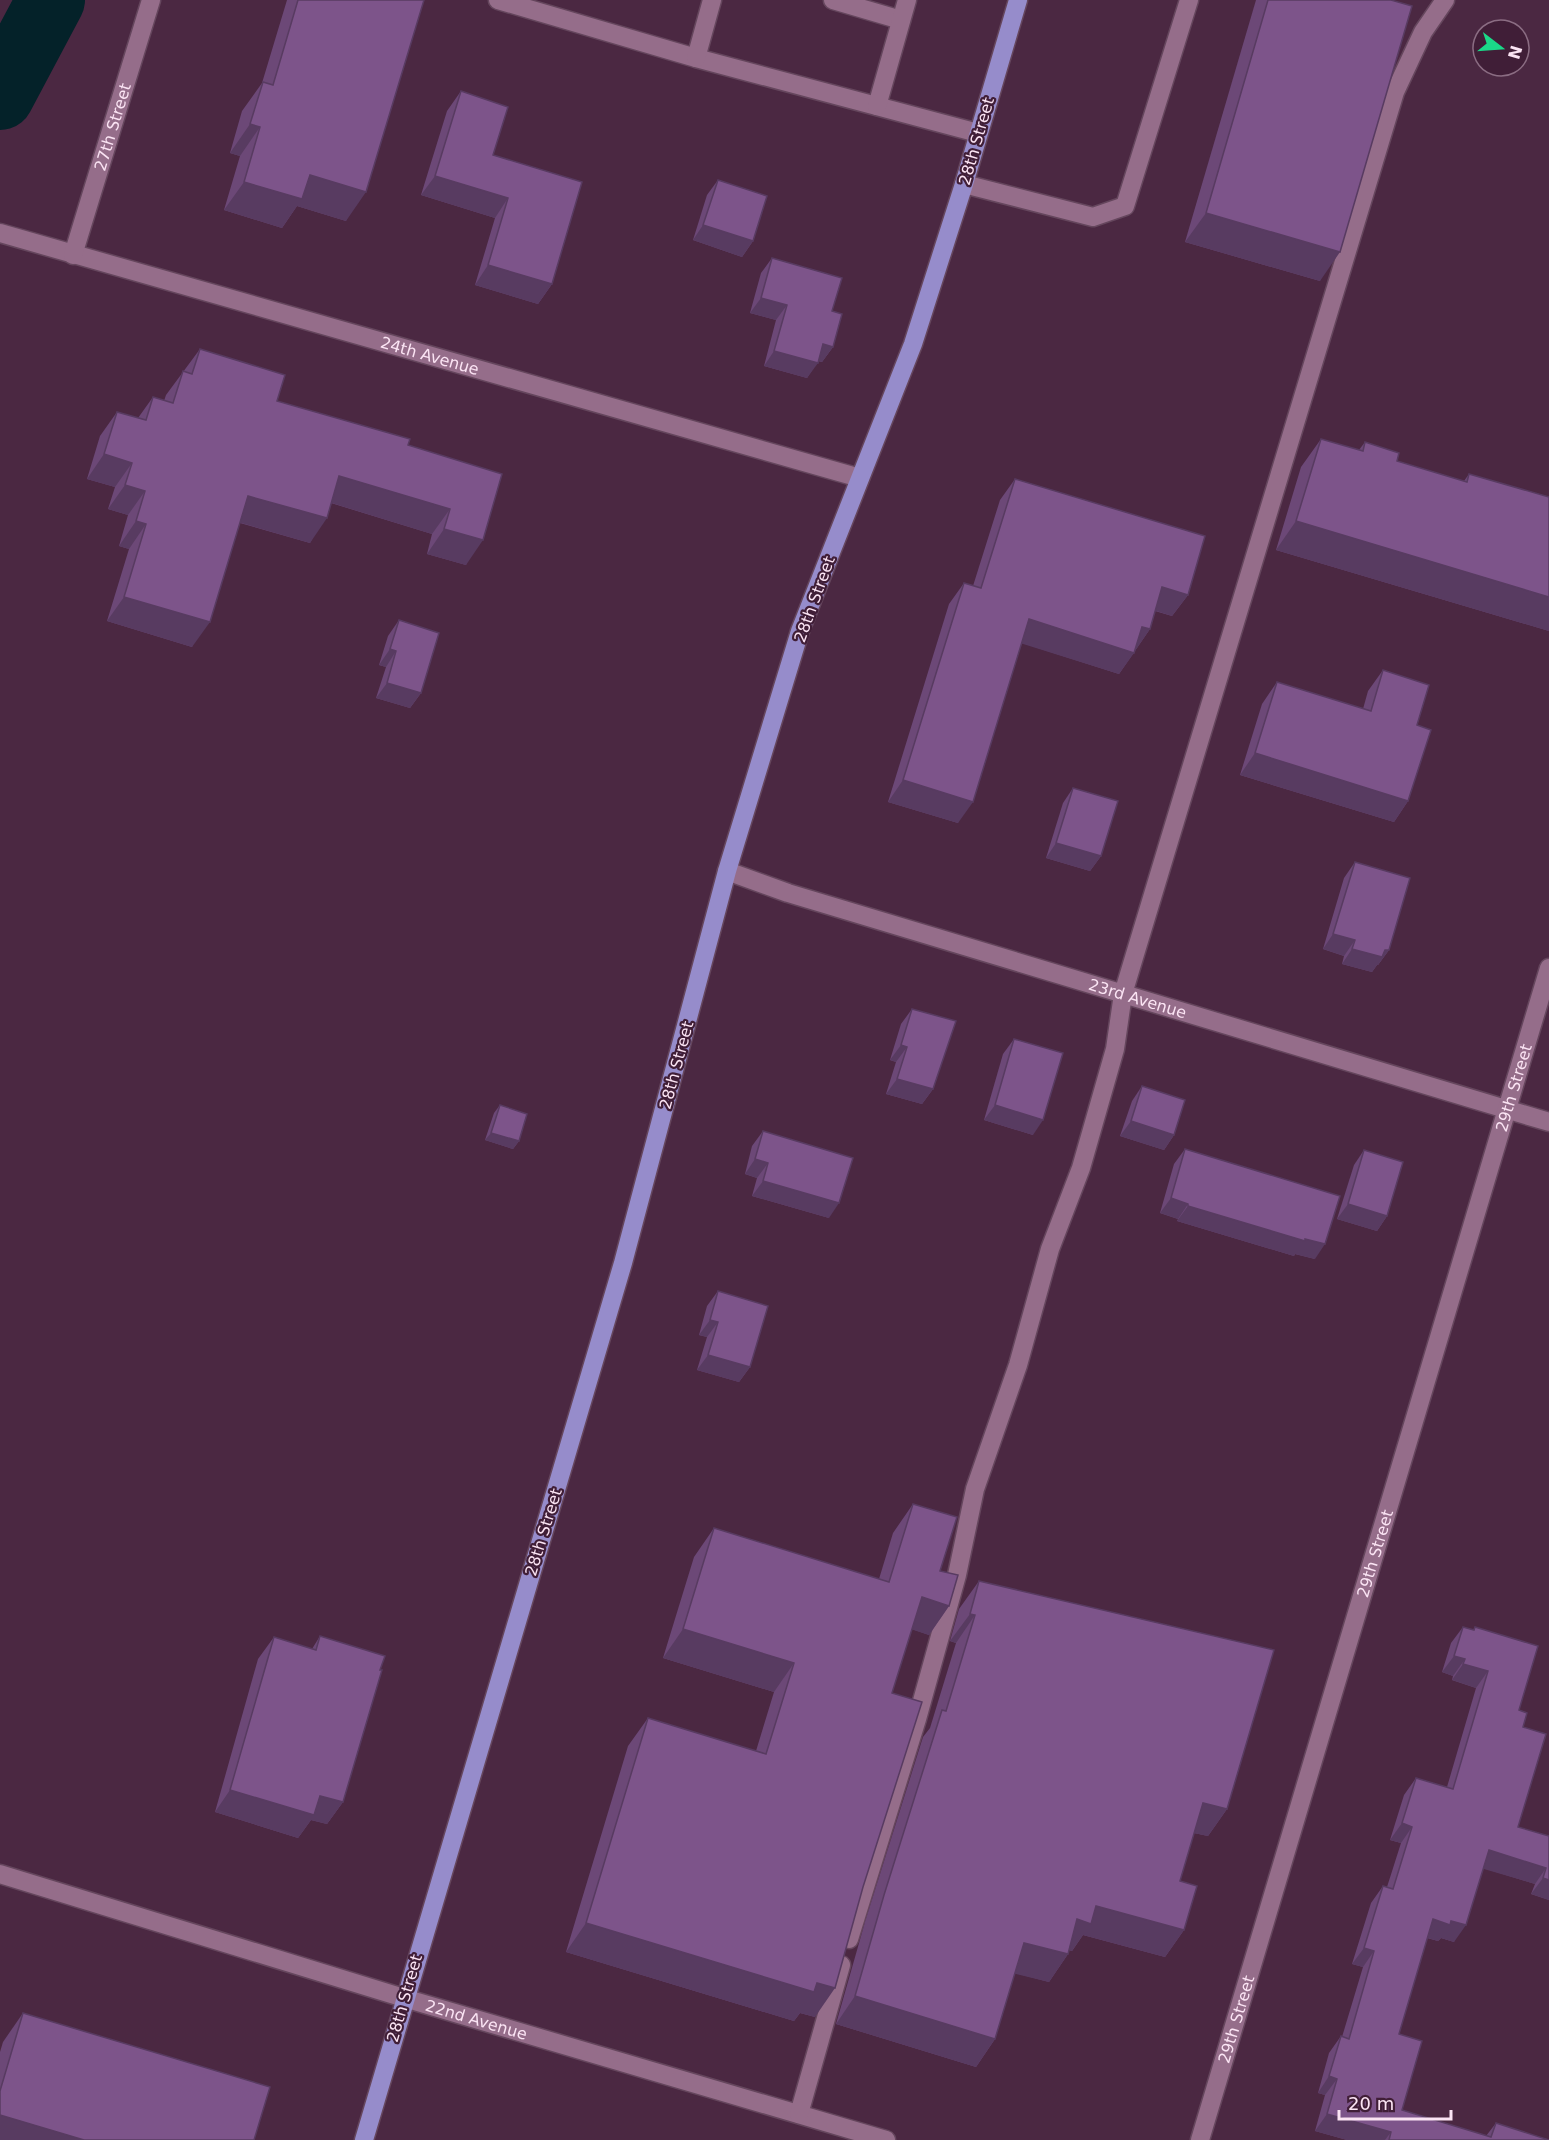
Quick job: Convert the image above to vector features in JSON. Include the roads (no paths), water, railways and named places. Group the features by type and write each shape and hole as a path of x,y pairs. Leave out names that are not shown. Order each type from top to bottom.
{"main road":[{"name":"28th Street","path":"364,2140 404,1998 623,1263 727,871 801,631 913,344 964,184 1018,0"}],"street":[{"name":"27th Street","path":"73,255 151,0"},
{"path":"498,0 696,58 978,133"},
{"path":"696,58 712,0"},
{"path":"832,0 901,20"},
{"path":"877,106 907,0"},
{"path":"964,184 1093,217 1125,206 1189,0"},
{"path":"799,2114 854,1919 917,1719 954,1587 975,1489 1018,1365 1050,1249 1084,1157 1114,1049 1123,994 1395,92 1423,32 1445,0"},
{"name":"24th Avenue","path":"0,233 860,478"},
{"name":"23rd Avenue","path":"727,871 788,893 1549,1122"},
{"name":"29th Street","path":"1200,2140 1549,968"},
{"name":"22nd Avenue","path":"0,1874 404,1998 886,2140"}],"waterway":[{"path":"0,96 51,0"}]}
